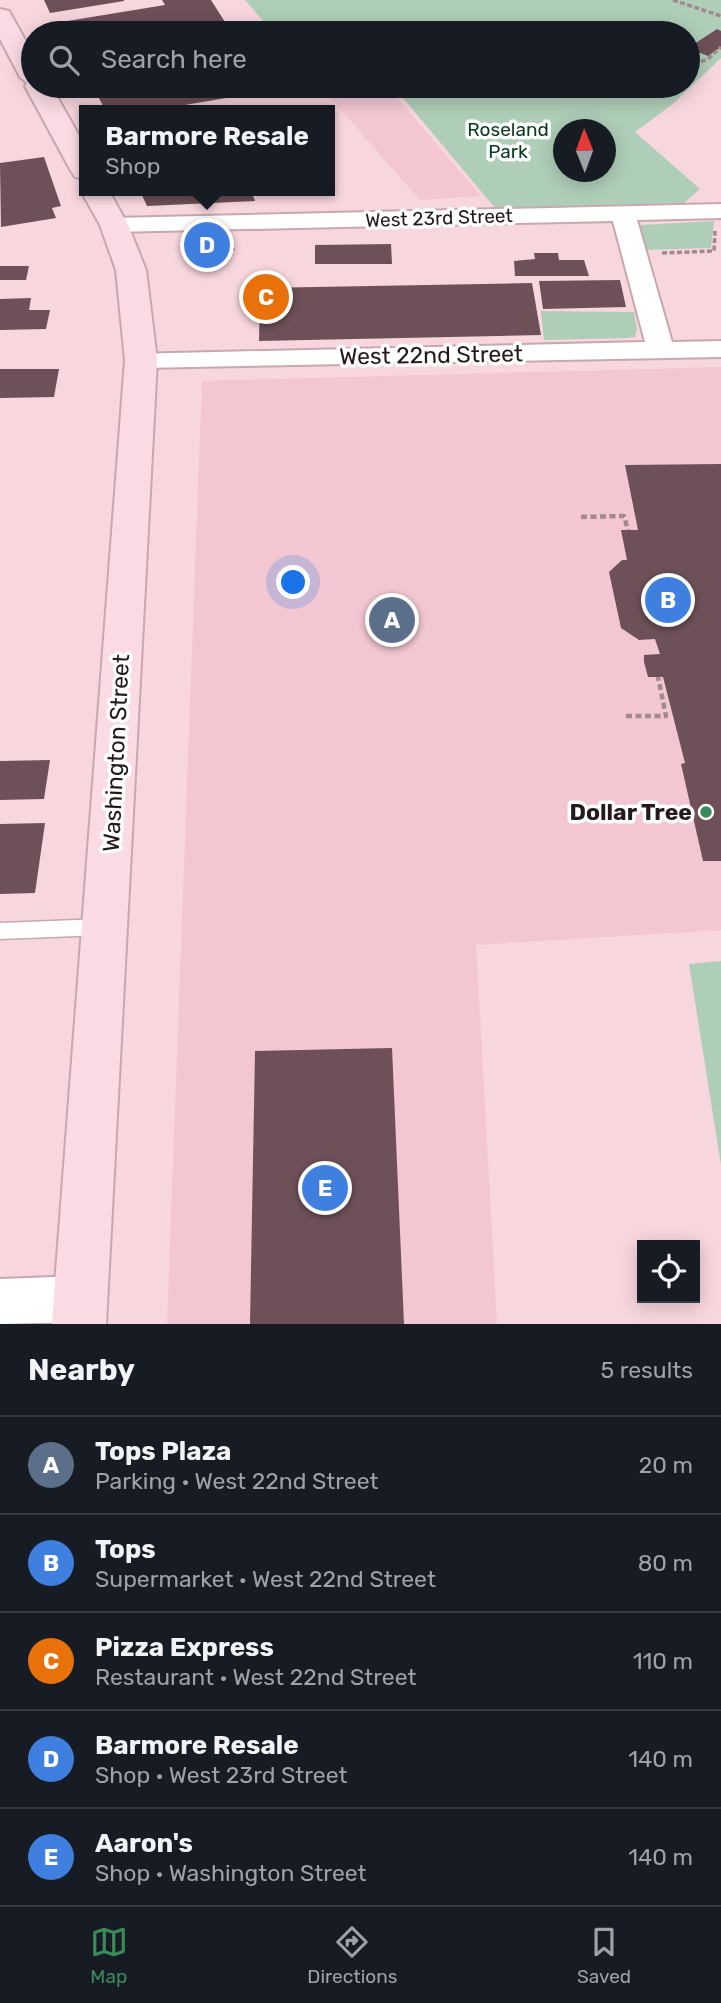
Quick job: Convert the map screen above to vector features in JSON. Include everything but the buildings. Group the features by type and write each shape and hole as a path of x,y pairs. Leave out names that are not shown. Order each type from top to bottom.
{"main road":[{"path":"0,16 21,55"},
{"path":"45,98 79,160"},
{"name":"Washington Street","path":"79,1312 141,359 131,270 114,225 98,196"}],"street":[{"path":"715,211 714,194 721,187"},
{"name":"West 23rd Street","path":"114,225 715,211"},
{"path":"623,214 661,350"},
{"name":"West 22nd Street","path":"141,359 721,349"},
{"path":"0,1302 79,1312"}],"lane":[{"path":"0,931 105,927"}],"path":[{"path":"673,0 721,16"},
{"path":"700,62 708,59 721,47"},
{"path":"634,253 711,251"},
{"path":"581,517 624,516 628,530"},
{"path":"626,716 667,716 658,677"}],"shaded area":[{"path":"397,98 481,196 420,200 331,99"},
{"path":"721,367 721,930 476,945 497,1324 167,1324 202,381"}],"green space":[{"name":"Roseland Park","path":"245,0 721,0 721,58 700,78 700,21 263,21"},
{"name":"Roseland Park","path":"403,98 679,98 635,132 700,189 684,203 495,208"},
{"path":"714,221 711,248 642,250 638,232 641,225"},
{"path":"541,311 634,312 637,329 635,337 544,340"},
{"path":"721,961 721,1165 689,964"}],"place":[{"name":"Barmore Resale","path":"207,245"},
{"name":"Pizza Express","path":"266,297"},
{"name":"Tops","path":"668,600"},
{"name":"Tops Plaza","path":"392,620"},
{"name":"Dollar Tree","path":"706,812"},
{"name":"Aaron's","path":"325,1188"}]}
